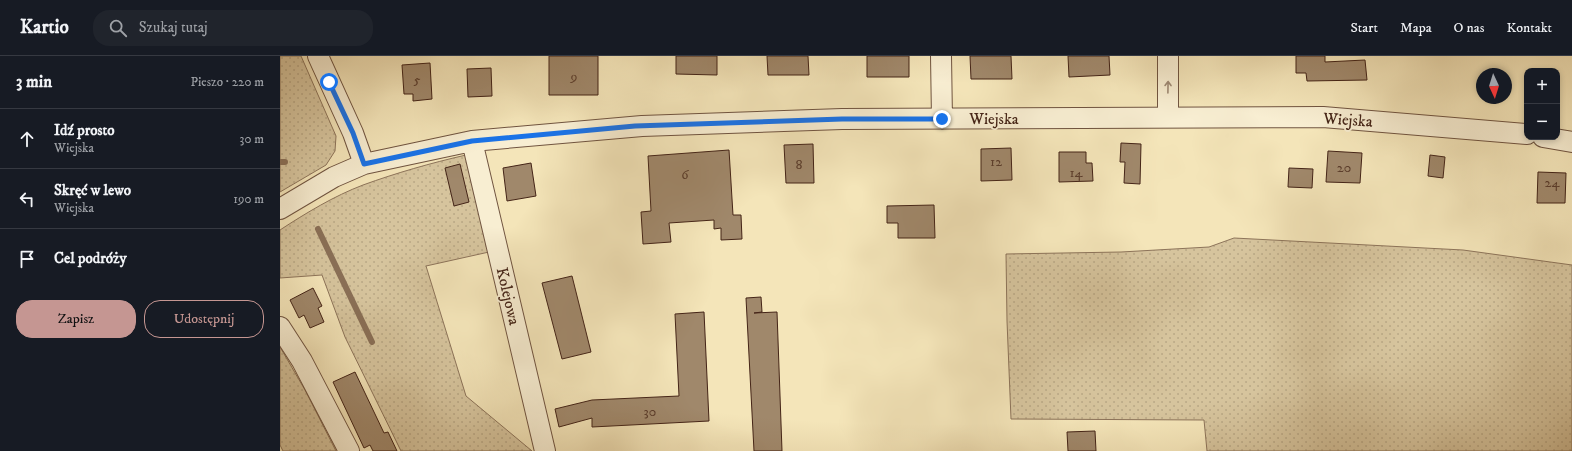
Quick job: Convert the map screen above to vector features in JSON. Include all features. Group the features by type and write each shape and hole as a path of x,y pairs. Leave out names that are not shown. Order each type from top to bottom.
{"street":[{"path":"318,56 353,133 364,164"},
{"path":"941,56 942,119"},
{"path":"1168,56 1168,117"},
{"name":"Wiejska","path":"280,209 334,177 364,164 472,141 642,126 842,119 1322,117 1524,134"},
{"path":"1560,140 1572,142"},
{"name":"Kolejowa","path":"472,141 545,451"},
{"path":"280,327 302,361 349,451"}],"shaded area":[{"path":"280,56 301,56 336,136 335,151 326,165 280,192"},
{"path":"466,155 489,252 426,266 466,396 532,451 401,451 345,337 322,275 280,278 280,230 320,205 363,185 414,168"},
{"path":"1234,238 1463,250 1572,265 1572,451 1207,451 1204,420 1011,419 1006,254 1121,252 1209,247"},
{"path":"280,347 305,390 336,451 283,451 280,445"}],"building":[{"path":"549,56 598,56 598,95 549,95"},
{"path":"676,56 717,56 717,75 676,74"},
{"path":"767,56 808,56 809,75 768,75"},
{"path":"867,56 909,56 909,77 867,77"},
{"path":"970,56 1011,56 1012,79 971,79"},
{"path":"1068,56 1109,56 1110,75 1069,77"},
{"path":"1296,56 1325,56 1325,62 1365,60 1367,80 1307,81 1306,73 1296,73"},
{"path":"430,63 432,99 413,101 413,94 404,94 402,65"},
{"path":"491,68 492,96 468,97 467,69"},
{"path":"1121,143 1141,144 1140,184 1124,183 1125,162 1120,162"},
{"path":"813,144 814,183 786,183 784,145"},
{"path":"1011,148 1012,180 981,181 981,149"},
{"path":"729,150 733,215 741,215 742,239 721,240 721,228 714,229 714,220 669,223 671,242 643,244 641,212 651,211 648,156"},
{"path":"1328,151 1362,153 1360,183 1326,182"},
{"path":"1059,152 1086,152 1086,163 1092,163 1093,181 1059,182"},
{"path":"1430,155 1445,157 1443,178 1428,176"},
{"path":"531,163 536,196 507,201 503,168"},
{"path":"460,164 469,202 454,206 445,168"},
{"path":"1289,168 1313,169 1312,188 1288,187"},
{"path":"1538,172 1566,173 1565,203 1537,203"},
{"path":"934,205 935,238 898,238 898,223 887,223 887,206"},
{"path":"572,276 591,352 562,359 542,283"},
{"path":"313,288 322,306 318,308 324,322 310,328 304,315 299,318 290,300"},
{"path":"761,297 762,312 754,313 777,312 782,451 754,451 746,298"},
{"path":"704,312 709,421 592,427 592,418 559,427 555,409 592,400 679,396 675,314"},
{"path":"355,372 384,433 388,432 397,451 373,451 370,445 364,448 333,382"},
{"path":"1095,431 1096,451 1068,451 1067,432"}],"waterway":[{"path":"280,162 285,162"},
{"path":"318,229 372,342"}],"route":[{"path":"329,82 353,133 364,164 472,141 635,126 842,119 942,119"}]}
